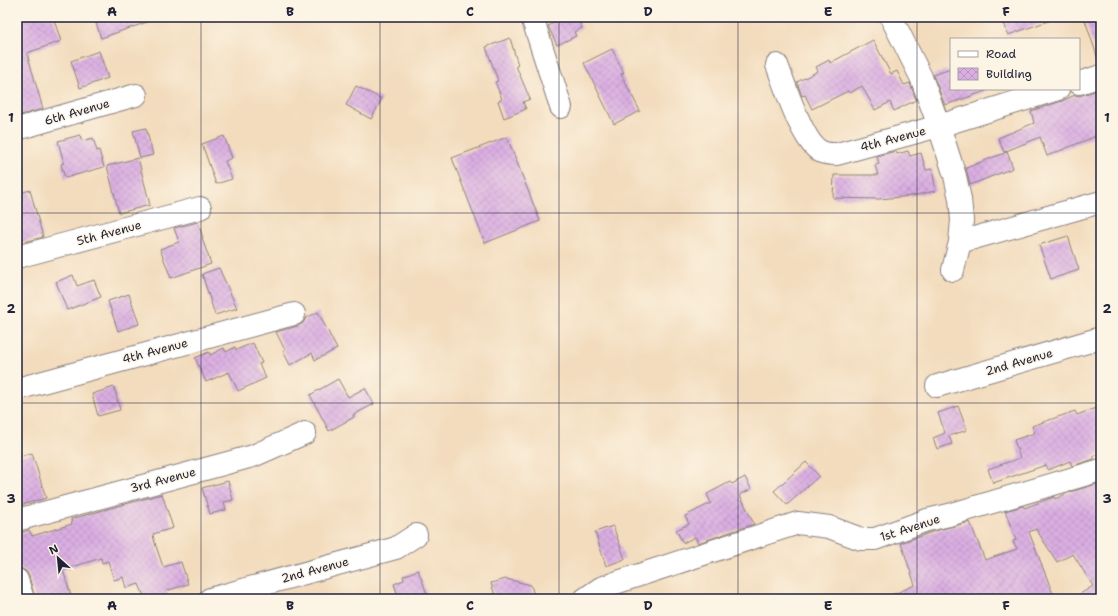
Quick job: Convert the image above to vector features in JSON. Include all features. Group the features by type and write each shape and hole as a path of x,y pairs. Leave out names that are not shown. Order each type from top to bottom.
{"street":[{"path":"532,17 561,107"},
{"path":"891,17 921,77 953,168 960,199 962,220 960,242 953,270"},
{"name":"4th Avenue","path":"777,66 800,126 811,143 821,152 837,154 939,126 1055,90"},
{"path":"1080,83 1101,76"},
{"name":"6th Avenue","path":"17,129 136,95"},
{"path":"960,242 1101,202"},
{"name":"5th Avenue","path":"17,257 200,208"},
{"name":"4th Avenue","path":"17,389 294,314"},
{"name":"2nd Avenue","path":"937,386 1101,338"},
{"name":"3rd Avenue","path":"17,520 253,456 305,433"},
{"name":"1st Avenue","path":"585,599 601,588 615,583 798,523 829,527 861,539 875,539 926,520 949,515 1101,470"},
{"name":"2nd Avenue","path":"210,599 396,548 416,535"},
{"path":"17,580 23,599"}],"building":[{"path":"17,17 53,17 61,41 27,53 43,109 17,116"},
{"path":"94,17 155,17 156,19 101,38"},
{"path":"566,17 577,17 582,28 574,32 576,36 557,45 548,26"},
{"path":"1002,17 1053,17 1054,19 1008,35"},
{"path":"1084,17 1101,17 1101,61 1099,62"},
{"path":"510,38 518,65 516,66 530,99 523,102 526,109 504,118 498,101 502,99 495,82 498,81 486,47"},
{"path":"873,40 891,74 897,71 904,85 910,83 916,100 894,111 890,102 875,110 862,86 850,93 848,91 812,109 805,95 802,96 797,82 818,71 816,67 829,60 830,63"},
{"path":"612,49 624,73 621,74 640,111 614,124 584,63"},
{"path":"99,51 108,78 80,88 71,61"},
{"path":"950,69 950,90 986,91 945,105 933,75"},
{"path":"356,86 382,99 371,119 346,105"},
{"path":"1101,89 1101,134 1047,156 1040,137 1004,152 998,138 1034,123 1031,111 1075,95 1079,96"},
{"path":"146,128 153,155 140,158 133,131"},
{"path":"80,135 82,141 93,138 97,151 99,150 104,167 65,178 61,164 64,163 58,141"},
{"path":"224,136 232,158 225,161 232,179 216,184 202,144"},
{"path":"507,137 540,221 485,243 452,158"},
{"path":"896,151 897,154 908,151 910,156 921,153 926,170 932,169 936,191 911,196 879,199 833,198 834,175 878,175 875,165 879,164 877,156"},
{"path":"1007,152 1013,168 970,185 966,168"},
{"path":"138,158 150,205 119,213 107,166"},
{"path":"30,190 43,237 17,244 17,194"},
{"path":"198,222 211,264 171,278 160,249 179,242 174,228"},
{"path":"1068,236 1079,270 1051,279 1039,245"},
{"path":"219,268 237,308 215,315 202,274"},
{"path":"73,275 77,286 94,280 101,297 67,310 56,282"},
{"path":"129,294 139,324 118,331 108,301"},
{"path":"318,312 337,349 315,360 312,353 290,365 283,351 285,350 276,332 298,326 303,323 306,318"},
{"path":"253,343 262,363 259,364 266,378 238,391 229,372 206,382 195,358 209,352 210,355 224,348 226,352 235,347 236,350"},
{"path":"338,379 348,397 365,388 374,404 353,415 354,417 329,431 310,395"},
{"path":"114,387 120,410 98,416 92,394"},
{"path":"958,406 967,430 949,436 952,444 937,449 933,438 945,433 938,413"},
{"path":"1101,406 1101,453 1094,456 1094,459 1072,466 1070,461 1048,470 1046,465 993,483 988,469 1020,458 1014,440 1035,433 1032,426 1075,411 1077,415"},
{"path":"32,453 46,498 17,506 17,457"},
{"path":"806,462 819,476 787,505 774,491"},
{"path":"745,477 751,489 740,495 754,524 698,543 695,537 683,543 676,530 689,524 685,516 711,503 707,494 730,482 732,484"},
{"path":"228,481 233,500 224,502 226,510 210,514 202,488"},
{"path":"1100,483 1101,599 1072,599 1093,586 1073,554 1057,562 1036,529 1029,532 1055,599 882,599 915,585 901,543 938,530 970,522 985,560 1017,549 1013,541 1016,540 1005,511 1023,506 1024,508 1054,497 1055,499 1070,492"},
{"path":"162,494 173,528 153,534 154,540 163,567 181,562 188,584 166,591 169,599 145,599 139,584 126,588 123,577 114,580 108,561 102,563 101,558 63,570 72,599 35,599 29,576 26,571 20,568 17,557 17,534 29,530 32,536 72,524 71,519"},
{"path":"613,526 625,559 606,566 595,532"},
{"path":"418,570 429,599 399,599 394,584 404,580 403,576"},
{"path":"506,579 531,585 535,599 496,599 491,583"}]}
